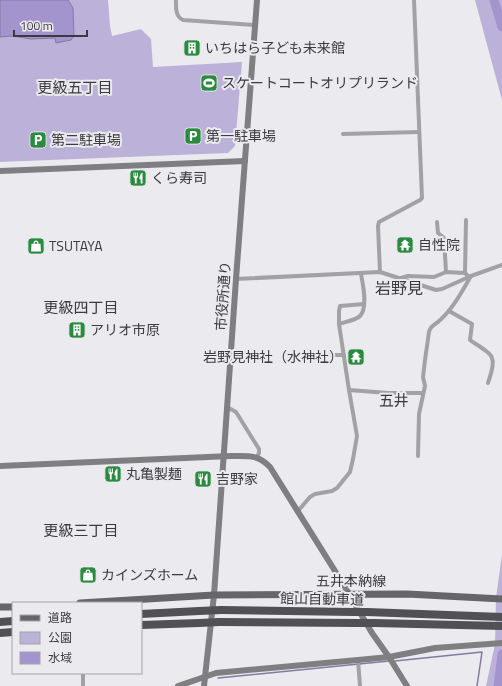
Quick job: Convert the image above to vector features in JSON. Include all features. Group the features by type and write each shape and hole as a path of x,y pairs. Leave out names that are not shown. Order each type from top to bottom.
{"highway":[{"name":"館山自動車道","path":"142,614 221,610 367,612 485,621 502,626"},
{"name":"館山自動車道","path":"142,625 219,622 374,623 485,621 502,618"},
{"path":"0,622 12,621"},
{"path":"0,633 12,632"}],"main road":[{"name":"五井本納線","path":"97,602 214,595 349,594 432,595 502,599"},
{"path":"0,607 12,607"}],"street":[{"path":"176,0 177,15 183,20 254,25"},
{"name":"市役所通り","path":"205,677 214,595 257,0"},
{"path":"380,272 379,222 422,198 414,0"},
{"path":"343,134 419,132"},
{"path":"0,171 245,161"},
{"path":"465,273 466,220"},
{"path":"437,222 438,233 444,238 446,272"},
{"path":"236,278 361,274 380,272 436,290 502,265"},
{"path":"401,278 408,276 434,277 446,272 465,273 470,276"},
{"path":"339,324 360,316 363,312 364,290 361,274"},
{"path":"418,456 419,414 425,386 423,377 424,360 430,328 449,311 470,276"},
{"path":"298,511 315,494 332,491 337,488 350,472 357,436 339,324 339,311 340,306 364,304"},
{"path":"449,311 472,324 470,340 490,354 493,364 488,383"},
{"path":"314,355 344,355"},
{"path":"349,390 388,393 423,392"},
{"path":"227,407 236,412 259,449 257,457"},
{"path":"0,466 223,456 257,457 266,462 270,467 406,686"},
{"path":"178,686 216,673 389,657 435,648 502,643"},
{"path":"358,660 360,686"},
{"path":"83,674 84,686"},
{"path":"204,686 205,677"}],"green space":[{"path":"0,0 108,0 112,36 141,29 151,39 153,67 242,62 235,146 228,153 0,162"},
{"path":"475,0 502,0 502,100"},
{"path":"502,554 502,686 486,686 495,644 496,598"}],"water":[{"path":"0,0 68,0 73,8 74,36 71,40 56,43 55,38 31,39 13,36 0,37"}],"waterway":[{"path":"494,0 502,27"},
{"path":"395,661 482,652 477,686"},
{"path":"498,686 502,654"},
{"path":"218,678 389,661"}],"place":[{"name":"いちはら子ども未来館","path":"192,48"},
{"name":"スケートコートオリプリランド","path":"209,83"},
{"name":"第一駐車場","path":"193,136"},
{"name":"第二駐車場","path":"38,140"},
{"name":"くら寿司","path":"138,178"},
{"name":"自性院","path":"405,245"},
{"name":"TSUTAYA","path":"36,246"},
{"name":"アリオ市原","path":"77,330"},
{"name":"岩野見神社（水神社）","path":"356,357"},
{"name":"丸亀製麺","path":"113,474"},
{"name":"吉野家","path":"203,479"},
{"name":"カインズホーム","path":"88,575"}],"district":[{"name":"更級五丁目","path":"75,88"},
{"name":"岩野見","path":"399,288"},
{"name":"更級四丁目","path":"81,308"},
{"name":"五井","path":"394,401"},
{"name":"更級三丁目","path":"81,531"}]}
